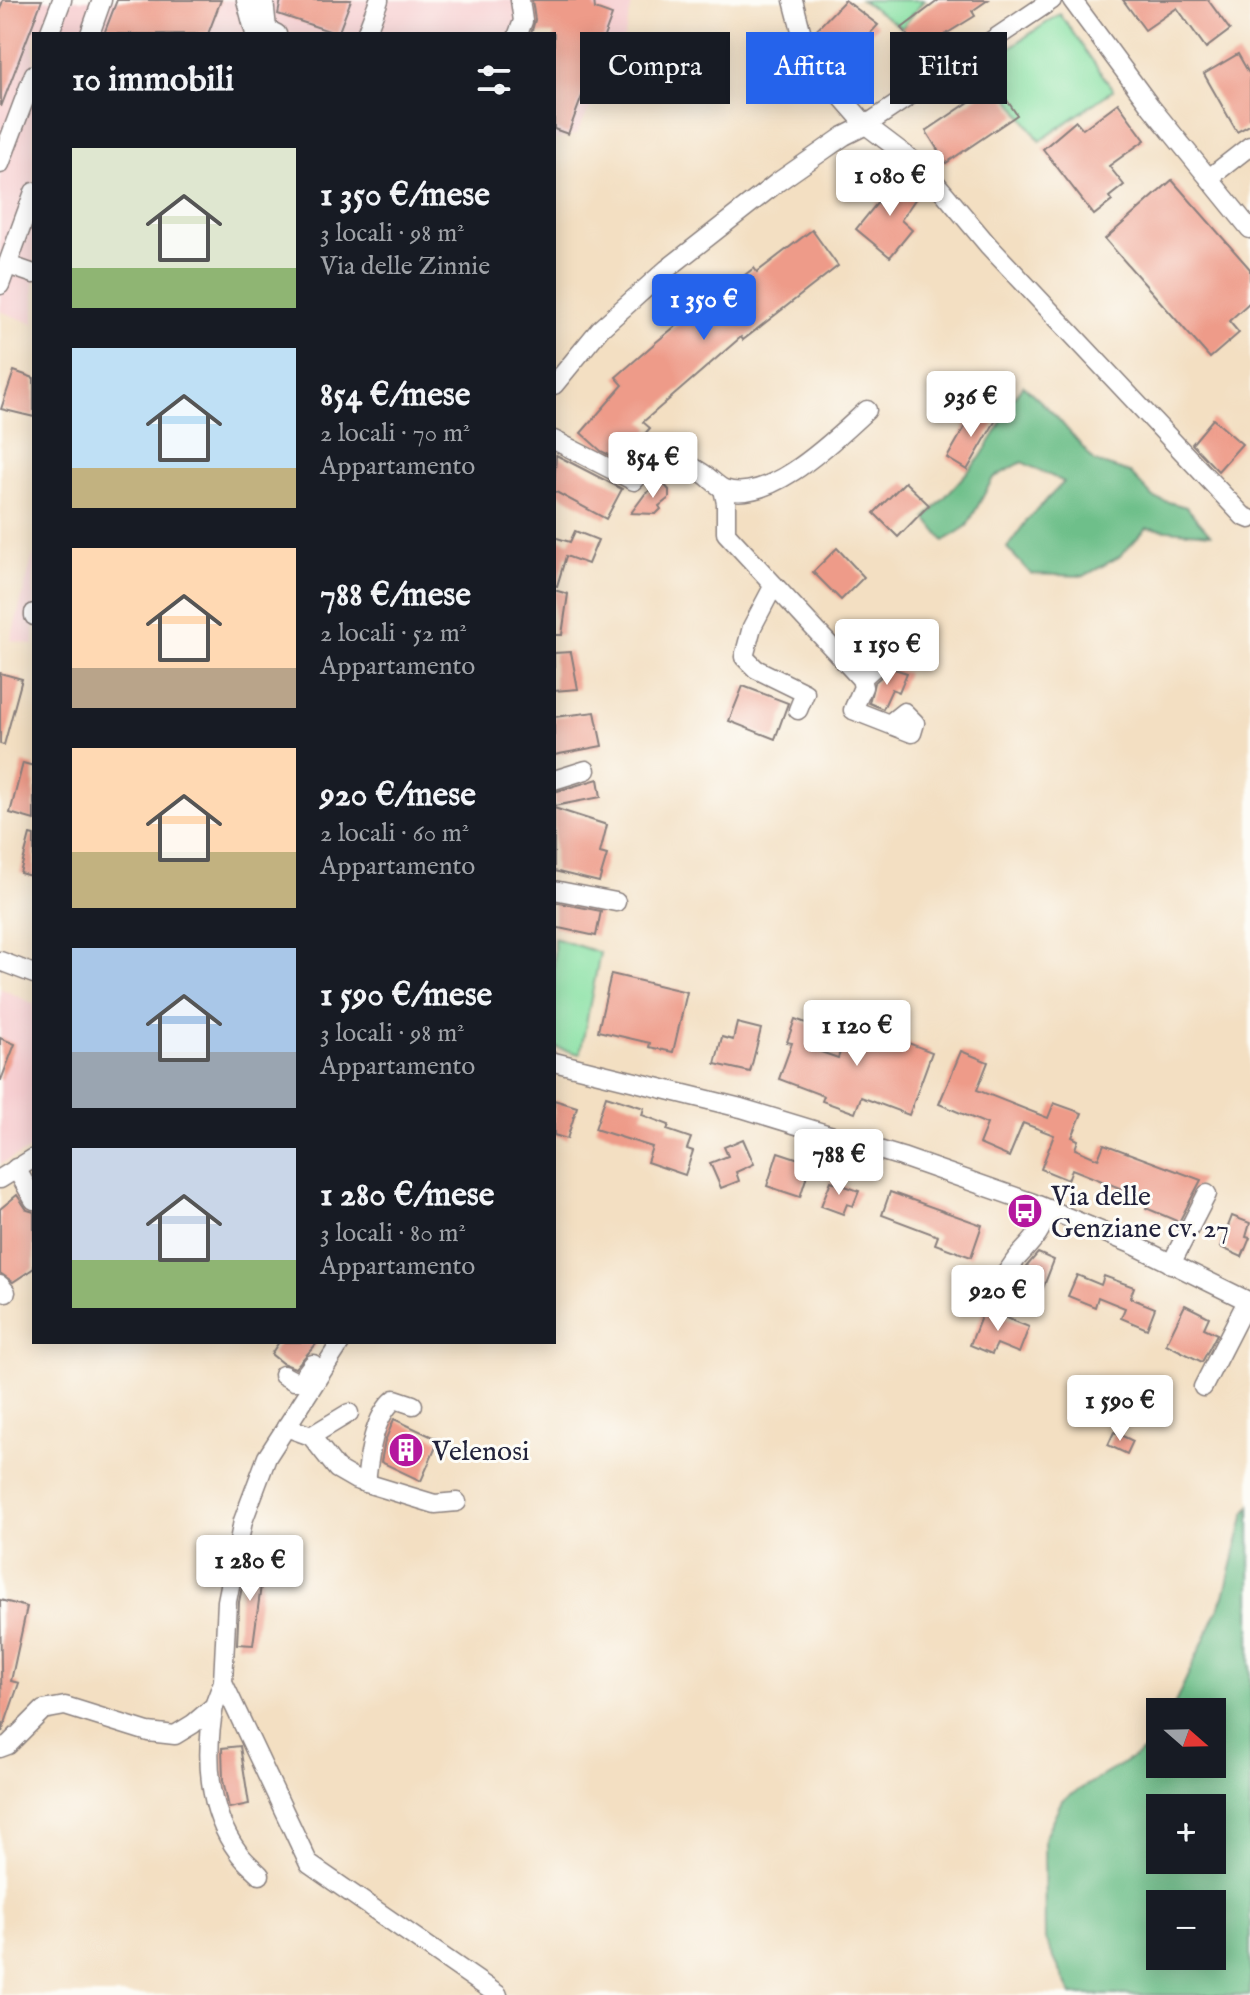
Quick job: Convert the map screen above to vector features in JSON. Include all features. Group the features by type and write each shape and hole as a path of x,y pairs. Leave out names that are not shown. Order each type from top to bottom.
{"street":[{"path":"50,32 62,0"},
{"path":"91,32 102,0"},
{"path":"246,0 264,32"},
{"path":"264,0 265,32"},
{"path":"367,32 379,0"},
{"path":"519,32 523,21 520,0"},
{"path":"793,0 803,38 831,85 866,125 924,169 988,245 1243,516 1250,519"},
{"path":"556,383 600,329 686,253 778,182 1052,0"},
{"path":"1072,0 1151,107 1250,229"},
{"path":"0,164 32,79"},
{"path":"1209,178 1250,146"},
{"path":"0,285 7,251 32,196"},
{"path":"7,251 32,272"},
{"path":"556,441 634,481 652,460 671,454 723,489 748,491 771,485 836,438 867,410"},
{"path":"723,489 726,533 861,679 863,687 853,710 889,724"},
{"path":"774,585 752,627 744,657 756,669 805,693 798,710"},
{"path":"861,679 887,656"},
{"path":"556,779 586,770"},
{"path":"556,890 616,902"},
{"path":"0,961 32,973"},
{"path":"556,1062 741,1108 856,1142 1049,1209 1132,1244 1249,1302 1203,1387"},
{"path":"0,1179 32,1159"},
{"path":"16,1168 32,1196"},
{"path":"1171,1264 1207,1194"},
{"path":"980,1294 977,1288 984,1281 998,1279 1006,1273 1031,1245 1043,1228 1049,1209"},
{"path":"283,1375 300,1381 328,1344"},
{"path":"260,1875 238,1853 219,1816 208,1768 208,1735 223,1682 227,1601 243,1521 267,1457 340,1344"},
{"path":"366,1483 369,1456 384,1408 395,1399 413,1405"},
{"path":"311,1436 349,1413"},
{"path":"286,1427 311,1436 337,1469 366,1483 435,1504 457,1502"},
{"path":"223,1682 309,1864 498,1995"},
{"path":"0,1748 8,1745 43,1710 65,1706 148,1732 175,1735 214,1706"}],"shaded area":[{"path":"0,0 633,0 626,32 580,32 580,104 592,104 576,134 556,139 556,32 32,32 32,323 0,311"},
{"path":"32,560 32,645 11,640"},
{"path":"0,988 32,1003 32,1149 0,1164"}],"green space":[{"path":"861,0 924,0 902,28"},
{"path":"1060,14 1113,90 1040,141 1007,95 1007,49"},
{"path":"1023,385 1054,414 1095,462 1130,473 1154,498 1186,507 1210,534 1147,528 1119,557 1084,576 1031,574 1007,548 1028,519 1064,482 1022,462 993,478 967,526 944,541 926,518 980,458 1001,424 1002,413"},
{"path":"556,939 600,953 580,1054 556,1048"},
{"path":"1250,1506 1250,1995 1072,1995 1045,1940 1044,1838 1062,1800 1146,1750 1146,1778 1226,1778 1226,1698 1177,1698 1224,1596 1245,1514"}],"building":[{"path":"3,0 42,0 1,107 0,9"},
{"path":"117,0 221,0 209,32 105,32"},
{"path":"281,0 351,0 339,32 278,14"},
{"path":"532,0 594,0 595,9 612,15 606,32 580,32 580,102 568,134 556,130 556,32 532,32 535,20"},
{"path":"845,0 878,25 872,32 815,31"},
{"path":"939,0 988,0 972,11 975,16 949,32 905,32 902,28"},
{"path":"1123,0 1208,0 1230,30 1206,48 1177,8 1145,30"},
{"path":"1238,54 1250,75 1250,125 1237,132 1204,74"},
{"path":"1007,100 1017,115 946,163 926,131 966,104 1007,104"},
{"path":"1118,103 1145,140 1109,166 1124,185 1109,197 1112,201 1094,215 1043,149 1076,121 1083,129"},
{"path":"899,177 920,192 901,220 912,230 890,257 856,229 878,202 880,204"},
{"path":"1172,180 1250,269 1250,302 1229,321 1239,333 1210,358 1105,239"},
{"path":"812,230 838,266 743,340 741,337 643,422 650,428 621,461 601,451 581,433 623,385 616,377 700,306 702,308 754,268 757,272"},
{"path":"14,371 32,377 32,417 1,409"},
{"path":"975,409 996,420 967,470 947,458"},
{"path":"1213,419 1242,444 1218,471 1192,444"},
{"path":"556,455 622,489 606,519 556,492"},
{"path":"662,482 669,490 669,498 659,506 661,509 656,514 631,513 645,494"},
{"path":"905,482 929,505 898,537 874,513"},
{"path":"575,531 598,540 588,564 566,556 557,586 556,538 570,542"},
{"path":"837,548 864,577 841,600 813,572"},
{"path":"556,591 568,594 562,635 556,635"},
{"path":"571,652 578,689 556,691 556,653"},
{"path":"891,668 907,673 899,692 892,689 883,709 869,703 874,683"},
{"path":"0,673 22,679 4,745 0,744"},
{"path":"743,686 788,703 775,739 729,721"},
{"path":"595,712 602,746 556,755 556,717"},
{"path":"23,763 32,765 32,819 10,813"},
{"path":"598,779 601,797 556,806 556,791"},
{"path":"556,809 607,825 600,853 607,855 599,882 556,871"},
{"path":"30,835 32,836 32,876 20,873"},
{"path":"556,902 601,911 596,936 556,927"},
{"path":"611,974 687,992 673,1052 649,1047 650,1043 598,1031"},
{"path":"795,1019 820,1028 812,1049 838,1058 851,1021 932,1052 909,1115 861,1097 855,1113 822,1101 824,1096 779,1079 792,1043 787,1042"},
{"path":"737,1023 761,1029 750,1072 715,1064 722,1037 733,1040"},
{"path":"0,1038 15,1044 1,1080 0,1080"},
{"path":"961,1051 988,1062 977,1090 1048,1118 1054,1103 1082,1113 1072,1137 1078,1140 1075,1149 1098,1159 1104,1144 1201,1180 1179,1222 1146,1208 1150,1200 1072,1169 1068,1180 1041,1169 1054,1135 1023,1123 1009,1157 979,1144 987,1124 939,1104"},
{"path":"606,1096 644,1108 642,1115 669,1125 667,1130 691,1138 687,1149 693,1151 685,1175 647,1162 652,1147 595,1129"},
{"path":"556,1101 577,1107 567,1139 556,1136"},
{"path":"743,1139 754,1164 736,1172 739,1181 721,1188 710,1163 728,1156 724,1147"},
{"path":"778,1152 811,1163 800,1197 767,1186"},
{"path":"831,1181 859,1191 853,1206 847,1204 843,1214 821,1206"},
{"path":"890,1192 982,1225 971,1257 935,1244 938,1236 882,1215"},
{"path":"17,1195 27,1210 32,1211 32,1269 13,1282 0,1273 0,1209"},
{"path":"1232,1216 1250,1223 1246,1237 1250,1238 1242,1257 1220,1247"},
{"path":"1038,1253 1054,1260 1040,1296 1015,1287 1020,1274"},
{"path":"1077,1275 1101,1285 1104,1276 1134,1287 1130,1298 1155,1308 1147,1329 1121,1318 1125,1308 1098,1297 1095,1307 1068,1296"},
{"path":"1185,1305 1209,1317 1204,1328 1217,1334 1202,1362 1166,1344"},
{"path":"984,1309 1029,1327 1019,1353 997,1344 992,1354 970,1345"},
{"path":"278,1344 316,1344 295,1368 271,1354"},
{"name":"Velenosi","path":"394,1419 439,1440 421,1481 381,1462"},
{"path":"1114,1432 1133,1441 1127,1454 1108,1445"},
{"path":"247,1561 264,1563 253,1645 237,1644 239,1602"},
{"path":"0,1600 27,1607 11,1681 19,1683 2,1732"},
{"path":"240,1746 249,1804 229,1808 223,1780 222,1748"}],"place":[{"name":"Via delle Genziane cv. 27","path":"1025,1211"},
{"name":"Velenosi","path":"406,1450"}]}
